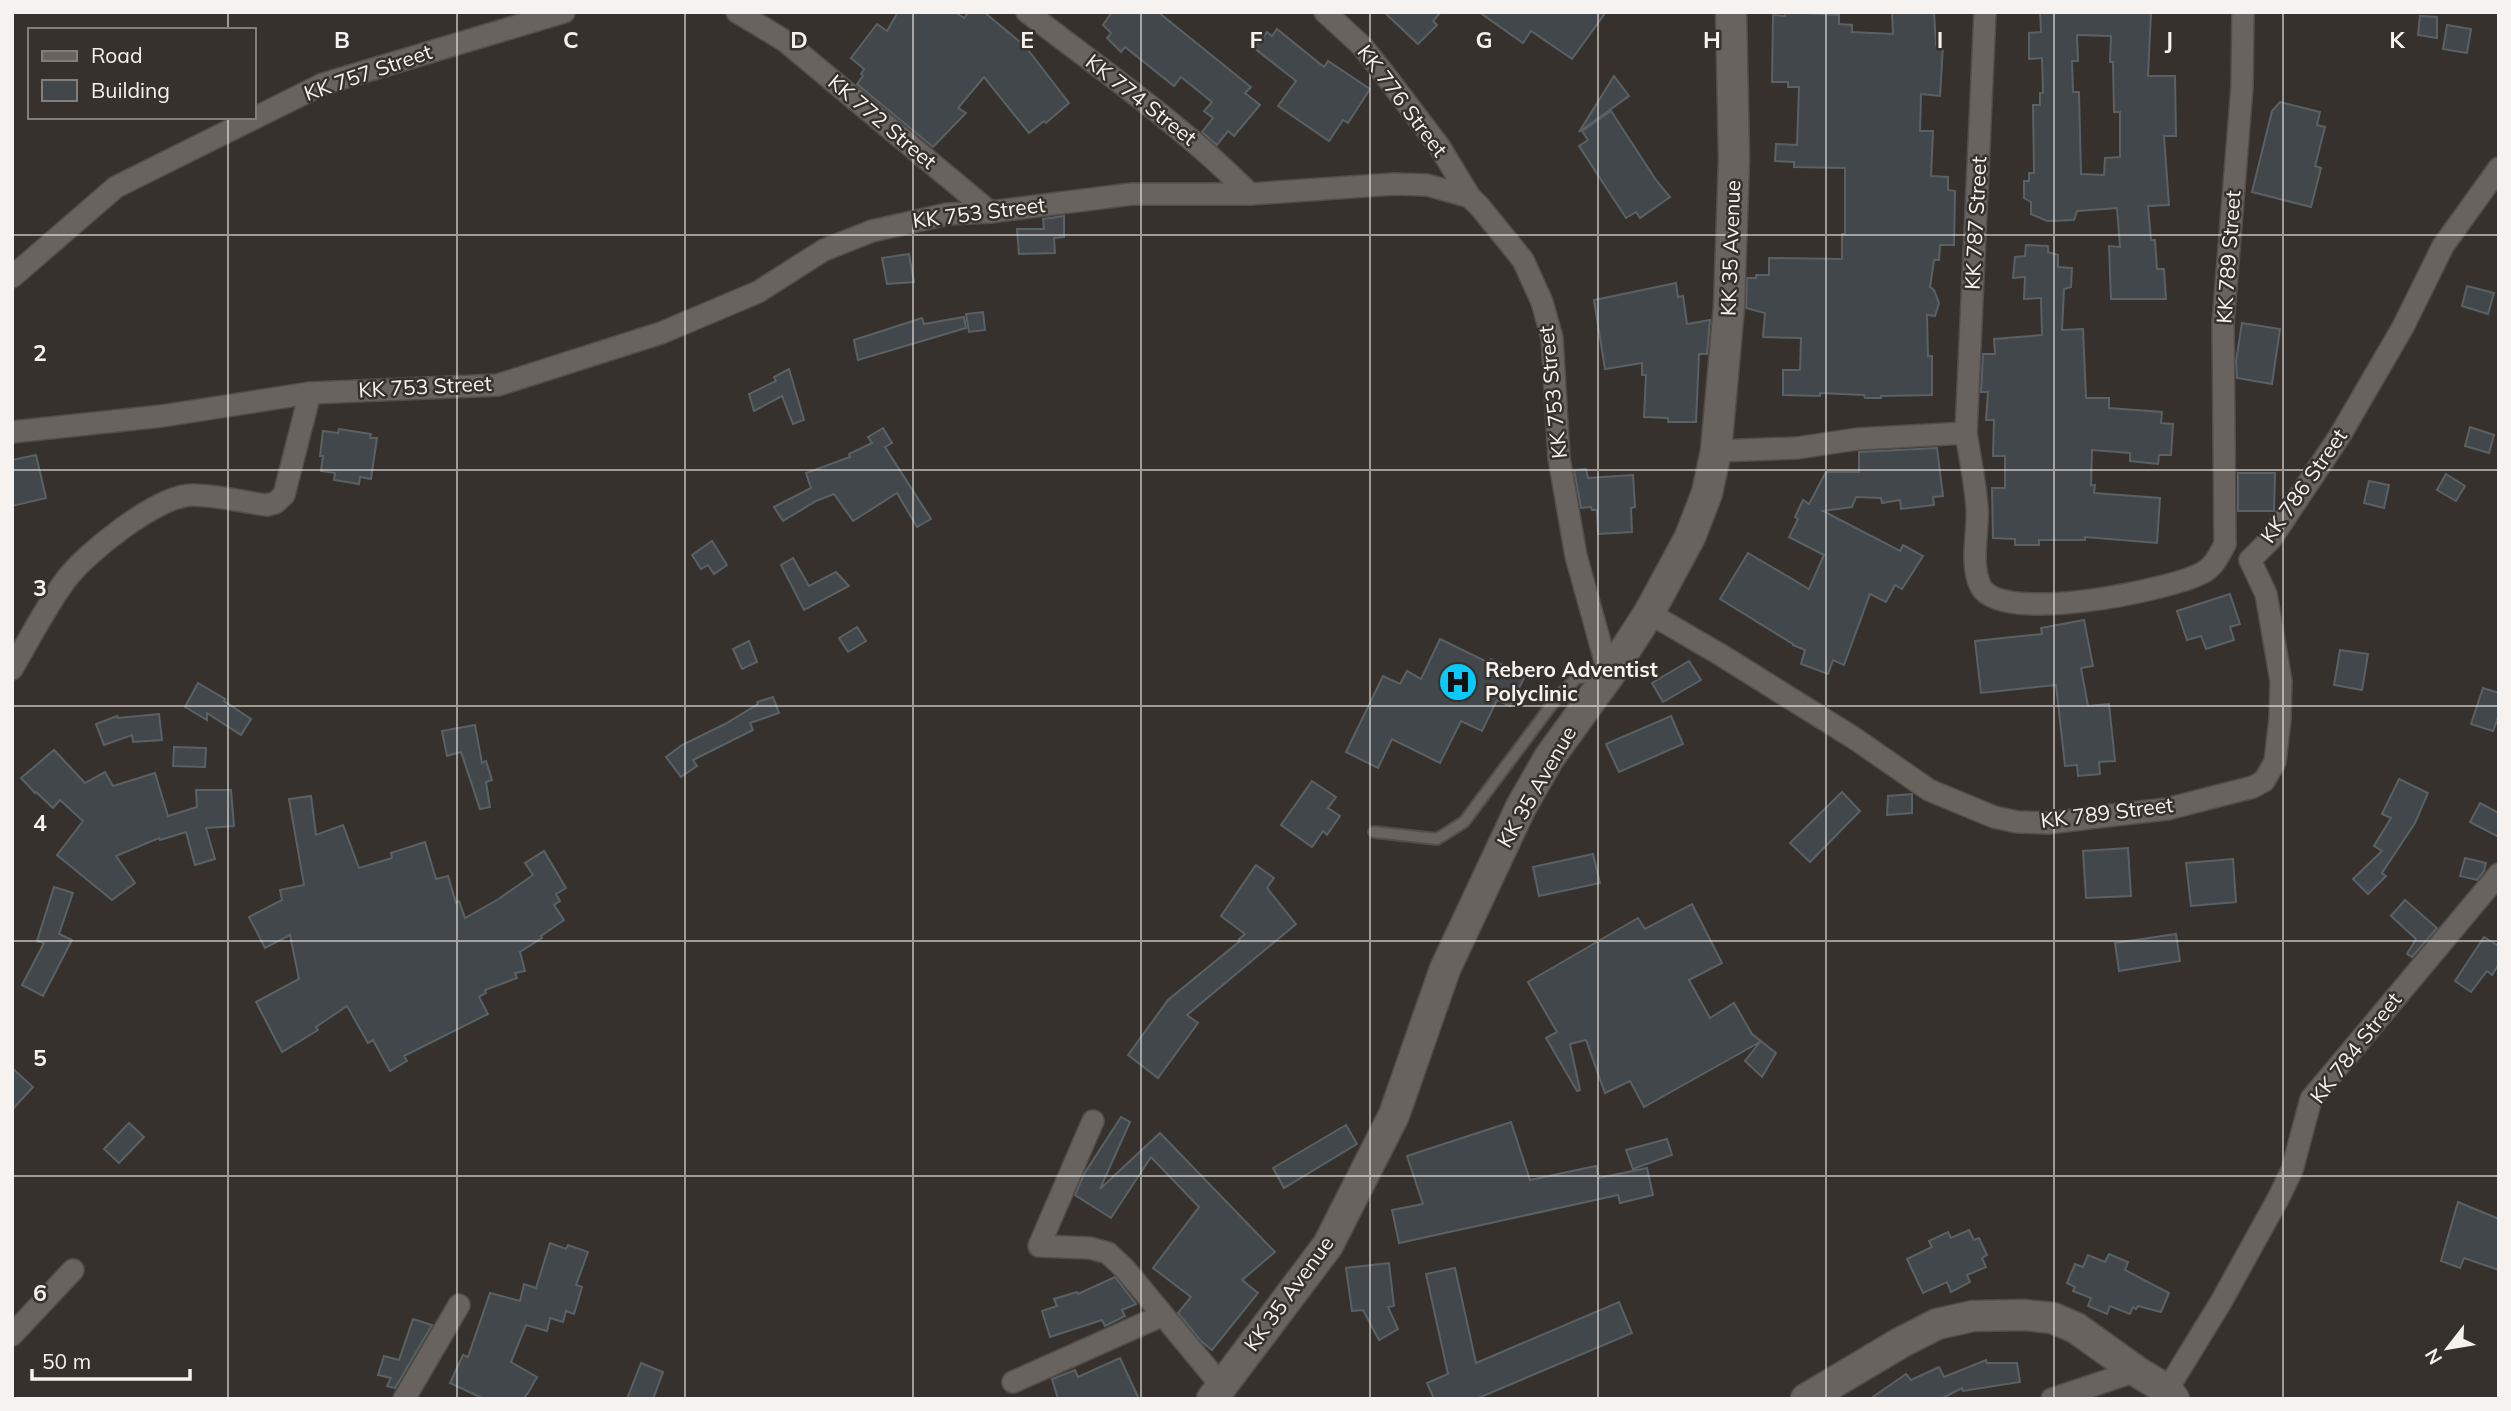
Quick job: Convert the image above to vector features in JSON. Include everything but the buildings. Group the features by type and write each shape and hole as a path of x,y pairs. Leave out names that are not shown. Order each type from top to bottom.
{"main road":[{"name":"KK 35 Avenue","path":"1217,1392 1328,1245 1394,1115 1445,969 1521,807 1549,758 1609,675 1648,613 1690,537 1707,494 1716,451 1730,293 1734,159 1731,12"},
{"path":"1806,1399 1899,1343 1937,1324 1973,1315 2053,1318 2076,1328 2170,1394"}],"street":[{"name":"KK 757 Street","path":"256,117 323,84 564,12"},
{"name":"KK 772 Street","path":"737,12 785,41 990,212"},
{"name":"KK 774 Street","path":"1027,12 1168,118 1211,154 1250,194"},
{"name":"KK 776 Street","path":"1325,12 1362,46 1382,71 1439,146 1470,197"},
{"name":"KK 787 Street","path":"1966,433 1985,12"},
{"name":"KK 789 Street","path":"2225,544 2223,323 2242,88 2243,12"},
{"name":"KK 757 Street","path":"12,278 116,187 253,119"},
{"name":"KK 786 Street","path":"2225,544 2250,560 2271,538 2339,437 2403,327 2443,246 2499,168"},
{"name":"KK 753 Street","path":"12,432 162,416 310,393 498,385 661,333 758,292 824,250 872,231 947,214 990,212 1132,194 1250,194 1427,184 1470,197 1523,260 1542,302 1552,338 1559,458 1574,543 1609,675"},
{"path":"12,669 65,581 83,560 150,509 191,495 267,505 275,503 285,495 310,393"},
{"path":"1716,451 1797,448 1857,439 1966,433 1977,509 1978,574 1982,588 1992,596 2010,603 2042,605 2105,599 2171,584 2211,567 2225,544"},
{"name":"KK 789 Street","path":"1648,613 1721,654 1854,738 1929,790 1994,817 2017,822 2049,823 2167,809 2253,788 2264,781 2275,762 2281,681 2266,594 2250,560"},
{"name":"KK 784 Street","path":"2170,1394 2292,1170 2311,1099 2499,874"},
{"path":"1093,1121 1039,1246 1090,1248 1108,1253 1163,1315 1217,1392"},
{"path":"12,1335 73,1270"},
{"path":"404,1399 459,1305"},
{"path":"1013,1382 1163,1315"},
{"path":"2052,1399 2136,1371"}],"lane":[{"path":"1374,832 1437,839 1464,822 1559,695 1577,678 1609,675"}],"place":[{"name":"Rebero Adventist Polyclinic","path":"1458,682"}]}
